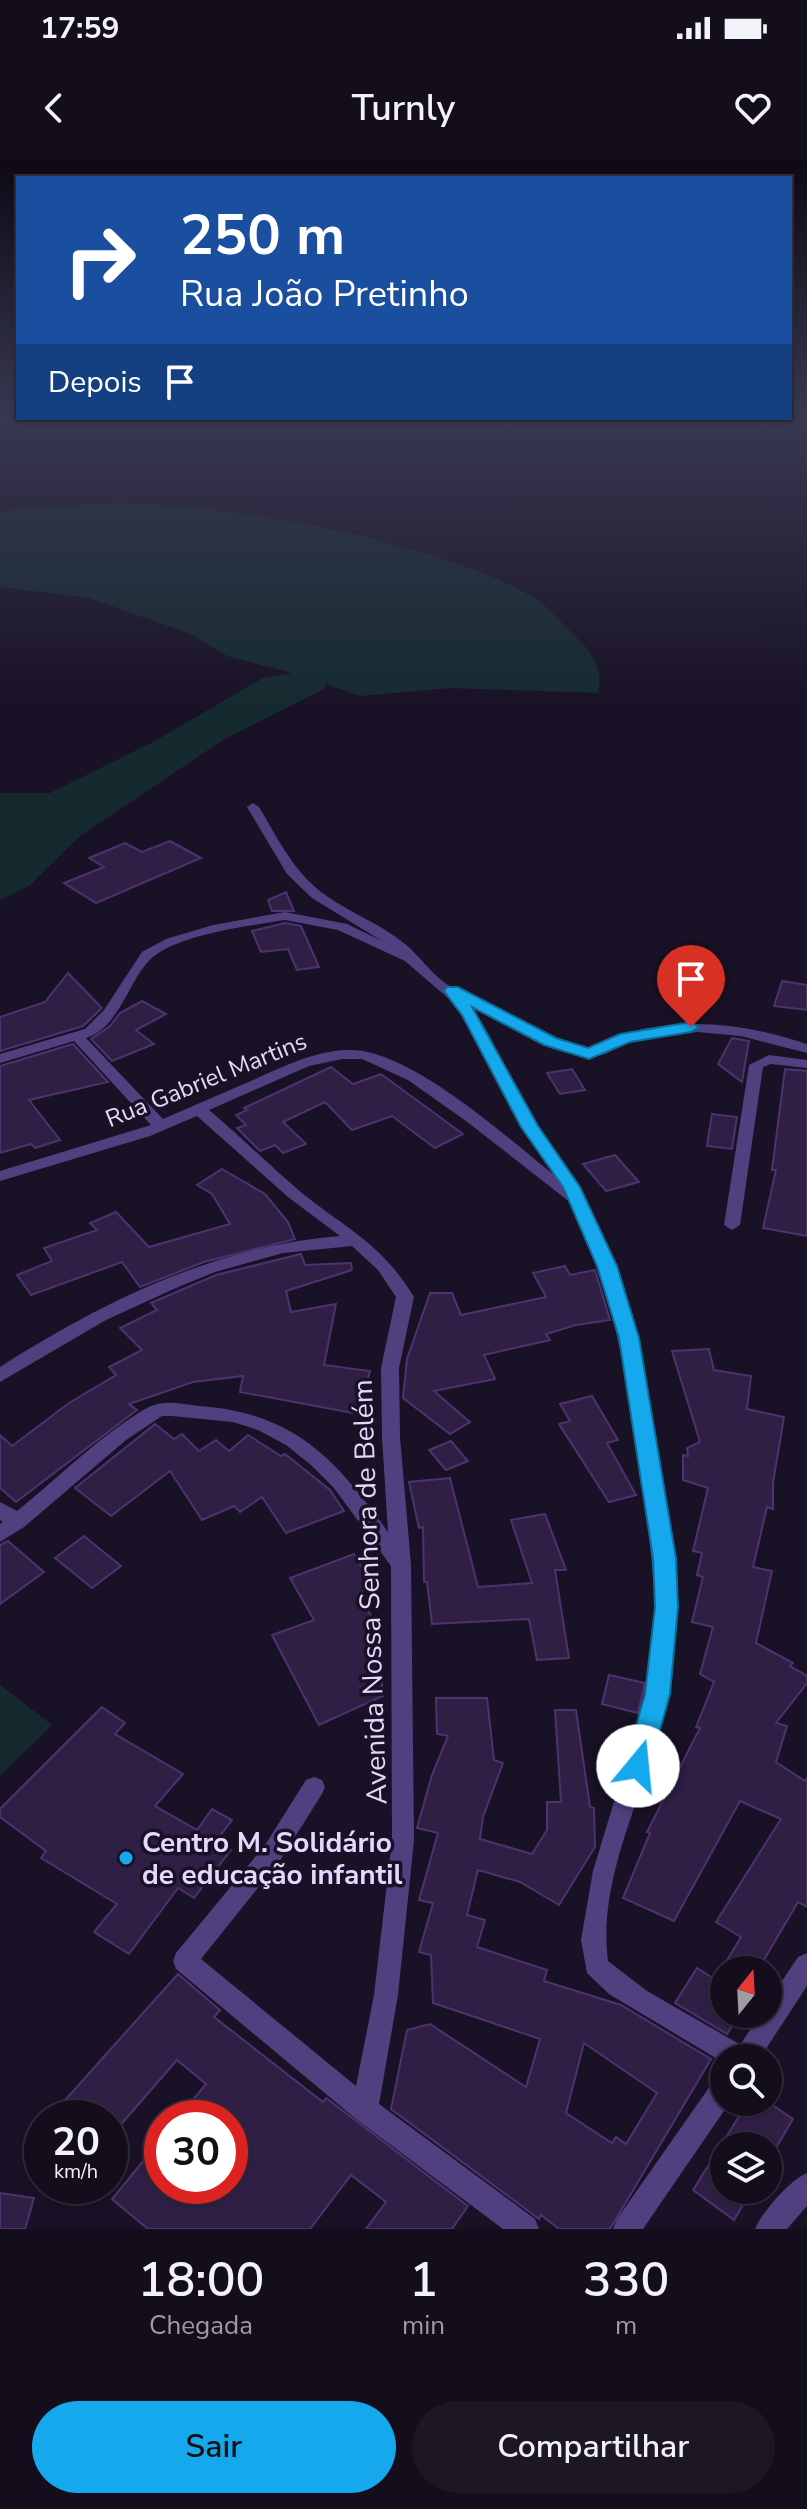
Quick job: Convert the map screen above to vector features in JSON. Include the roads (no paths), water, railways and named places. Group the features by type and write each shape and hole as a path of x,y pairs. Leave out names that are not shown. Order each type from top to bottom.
{"street":[{"path":"253,807 291,871 317,895 402,948 409,958 452,991 550,1042 586,1053 597,1053 632,1036 703,1027 757,1033 807,1049"},
{"path":"0,1059 78,1037 104,1019 141,963 156,948 218,928 285,916 306,919 342,927 383,950 409,958"},
{"path":"452,991 469,1015 530,1127 579,1202 607,1266 629,1338 664,1558 666,1607 657,1694 610,1853 593,1950 597,1969 616,1987 717,2044"},
{"path":"78,1037 161,1126"},
{"name":"Rua Gabriel Martins","path":"0,1176 98,1149 161,1126 304,1063 332,1055 363,1054 386,1062 419,1081 579,1202"},
{"path":"732,1225 756,1065 769,1059 807,1064"},
{"name":"Avenida Nossa Senhora de Belém","path":"199,1110 244,1145 304,1203 357,1240 390,1269 405,1297 390,1368 391,1437 401,1567 403,1840 386,1995 365,2110"},
{"path":"0,1376 85,1322 135,1299 252,1256 286,1247 357,1240"},
{"path":"0,1534 117,1437 159,1410 212,1412 241,1417 275,1432 327,1465 401,1567"},
{"path":"0,1509 17,1522"},
{"path":"314,1787 273,1852 185,1961 365,2110 525,2229"},
{"path":"752,2044 807,1965"},
{"path":"627,2229 710,2108"},
{"path":"769,2229 807,2186"}],"place":[{"name":"Centro M. Solidário de educação infantil","path":"126,1858"}]}
